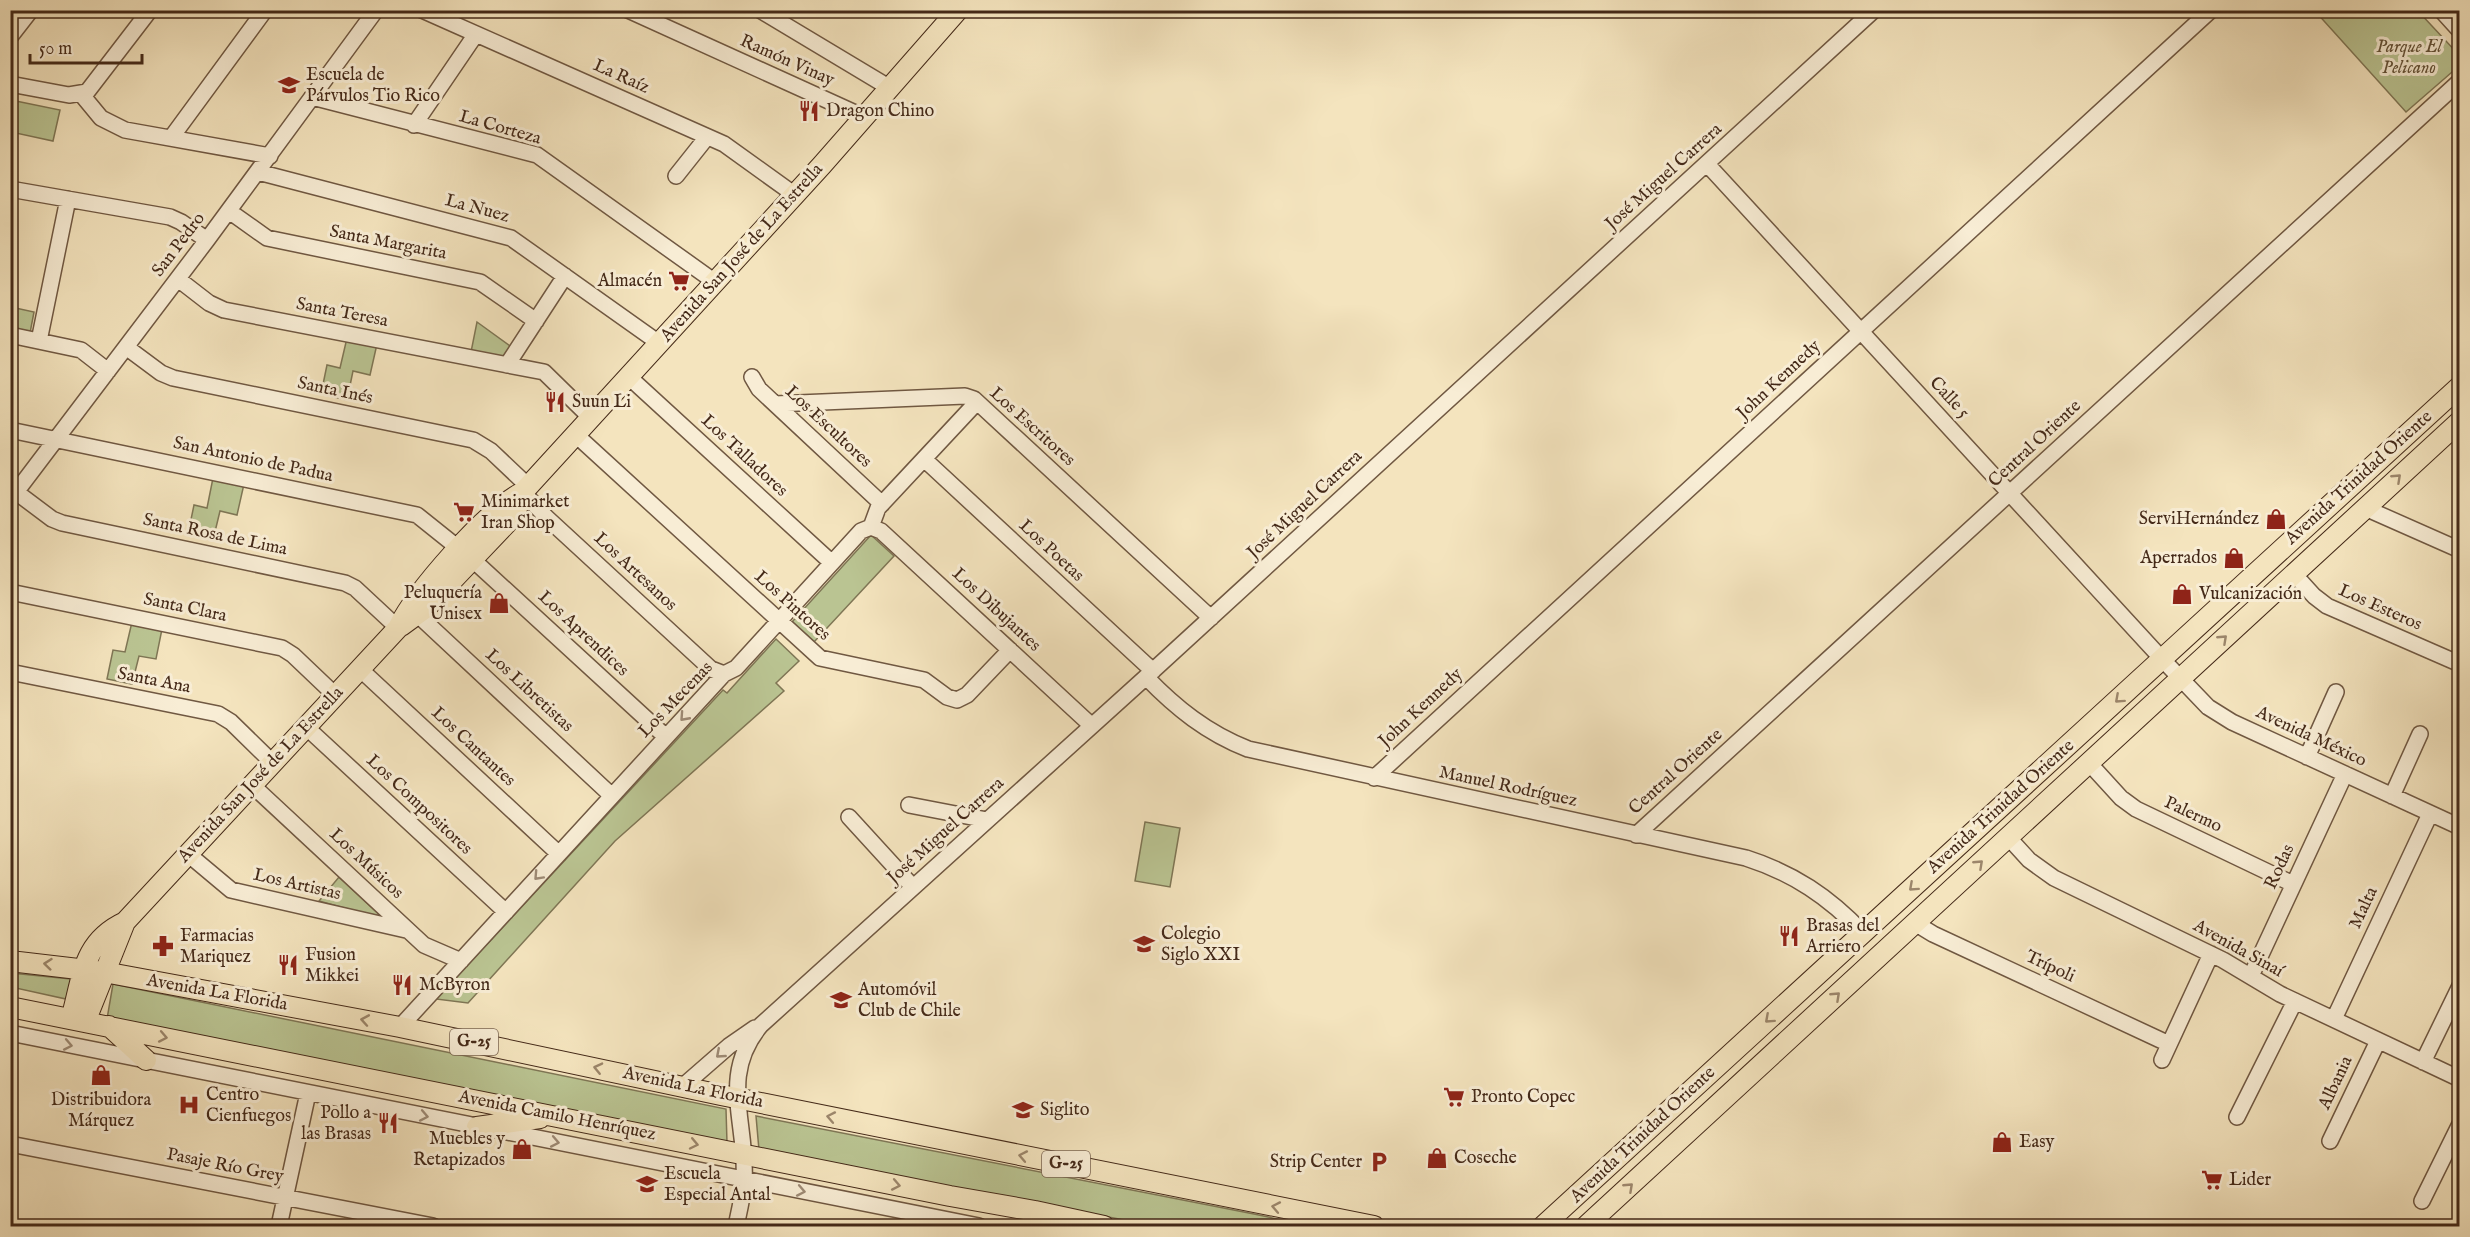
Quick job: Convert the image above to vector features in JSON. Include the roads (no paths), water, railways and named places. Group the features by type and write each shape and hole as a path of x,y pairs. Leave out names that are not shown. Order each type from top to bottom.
{"main road":[{"name":"Avenida San José de La Estrella","path":"78,1020 84,969 93,946 104,933 125,921 398,628 418,615 500,506 526,489 576,435 795,195 958,11"},
{"name":"Avenida Trinidad Oriente","path":"1542,1227 2460,386"},
{"name":"Avenida Trinidad Oriente","path":"1586,1227 2365,508 2457,428"},
{"name":"Avenida San José de La Estrella","path":"398,628 413,600 466,554"},
{"name":"Avenida San José de La Estrella","path":"78,1020 104,972 125,921"},
{"name":"Avenida La Florida","path":"10,961 104,972 400,1027 682,1087 1374,1227"},
{"name":"Avenida Camilo Henríquez","path":"10,1007 1035,1211 1104,1227"},
{"path":"109,1026 146,1060"},
{"path":"477,1127 555,1115"}],"street":[{"path":"10,37 30,10"},
{"path":"10,84 69,95 82,94 94,85 150,10"},
{"path":"171,138 265,10"},
{"name":"San Pedro","path":"13,496 229,211 376,10"},
{"name":"La Raíz","path":"422,10 724,144 795,195"},
{"name":"Ramón Vinay","path":"628,10 864,117"},
{"path":"760,10 890,88"},
{"name":"José Miguel Carrera","path":"736,1227 744,1180 737,1077 740,1059 760,1026 1211,618 1874,10"},
{"name":"John Kennedy","path":"1374,778 2211,10"},
{"path":"2441,10 2460,31"},
{"path":"414,125 476,34"},
{"name":"Central Oriente","path":"1636,835 2460,81"},
{"path":"82,94 101,118 125,130 270,156"},
{"name":"La Corteza","path":"312,97 537,155 715,282"},
{"path":"676,176 707,137"},
{"name":"Calle 5","path":"1707,164 2162,659"},
{"name":"La Nuez","path":"258,172 511,238 659,344"},
{"path":"10,189 170,217 207,240"},
{"path":"39,341 68,199"},
{"name":"Santa Margarita","path":"229,211 267,238 480,282 536,321"},
{"path":"507,365 565,276"},
{"name":"Santa Teresa","path":"178,279 209,303 225,310 544,372 591,418"},
{"path":"10,335 81,350 108,371"},
{"name":"Santa Inés","path":"126,347 161,373 173,378 473,440 491,451 526,489"},
{"name":"Los Talladores","path":"629,377 832,563"},
{"name":"Los Escultores","path":"752,377 756,386 882,504"},
{"name":"Los Escritores","path":"775,404 965,396 977,402 1211,618"},
{"name":"Los Mecenas","path":"400,1027 724,674 736,668 861,531 871,527 875,514 882,504 977,402"},
{"name":"San Antonio de Padua","path":"10,430 408,512 422,519 466,554"},
{"name":"Los Pintores","path":"576,435 820,657 924,680 947,697 957,700 967,695 1010,650"},
{"name":"Los Poetas","path":"924,459 1149,674"},
{"name":"Los Artesanos","path":"526,489 546,516 711,669 724,674"},
{"name":"Santa Rosa de Lima","path":"13,496 62,523 345,583 355,588 398,628"},
{"path":"2365,508 2460,550"},
{"name":"Los Dibujantes","path":"871,527 881,531 1092,726"},
{"name":"Los Aprendices","path":"466,554 666,737"},
{"name":"Los Esteros","path":"2294,574 2327,606 2460,664"},
{"name":"Santa Clara","path":"10,592 282,648 293,655 335,695"},
{"name":"Los Libretistas","path":"418,615 612,796"},
{"name":"Avenida México","path":"2162,659 2208,707 2224,718 2460,827"},
{"name":"Los Cantantes","path":"360,669 559,854"},
{"name":"Santa Ana","path":"10,672 218,714 231,722 273,763"},
{"name":"Manuel Rodríguez","path":"1149,674 1186,715 1232,743 1263,754 1746,858 1787,873 1836,905 1863,933"},
{"path":"2307,757 2336,692"},
{"name":"Los Compositores","path":"306,727 506,912"},
{"path":"2392,796 2420,734"},
{"name":"Palermo","path":"2089,763 2130,806 2294,884"},
{"name":"Rodas","path":"2250,976 2345,774"},
{"name":"Los Músicos","path":"252,785 424,945 461,961"},
{"path":"909,805 987,820"},
{"name":"Malta","path":"2334,1019 2430,814"},
{"path":"849,818 913,887"},
{"name":"Avenida Sinaí","path":"2008,837 2029,860 2054,878 2211,954 2295,1001 2460,1080"},
{"name":"Los Artistas","path":"188,854 231,890 409,931"},
{"name":"Trípoli","path":"1915,923 2169,1044"},
{"path":"2162,1060 2211,954"},
{"path":"2423,1062 2460,986"},
{"path":"2237,1117 2295,1001"},
{"name":"José Miguel Carrera","path":"682,1087 738,1038 760,1026"},
{"name":"Avenida Camilo Henríquez","path":"10,1033 979,1227"},
{"name":"Albania","path":"2330,1141 2378,1041"},
{"path":"279,1227 308,1093"},
{"path":"2422,1201 2460,1124"},
{"name":"Pasaje Río Grey","path":"10,1144 433,1227"}],"place":[{"name":"Escuela de Párvulos Tio Rico","path":"289,85"},
{"name":"Dragon Chino","path":"809,111"},
{"name":"Almacén","path":"679,281"},
{"name":"Suun Li","path":"555,402"},
{"name":"Minimarket Iran Shop","path":"464,512"},
{"name":"ServiHernández","path":"2276,519"},
{"name":"Aperrados","path":"2234,558"},
{"name":"Vulcanización","path":"2182,594"},
{"name":"Peluquería Unisex","path":"499,603"},
{"name":"Brasas del Arriero","path":"1789,936"},
{"name":"Colegio Siglo XXI","path":"1144,944"},
{"name":"Farmacias Mariquez","path":"163,946"},
{"name":"Fusion Mikkei","path":"288,965"},
{"name":"McByron","path":"402,985"},
{"name":"Automóvil Club de Chile","path":"841,1000"},
{"name":"Distribuidora Márquez","path":"101,1075"},
{"name":"Pronto Copec","path":"1454,1097"},
{"name":"Centro Cienfuegos","path":"189,1105"},
{"name":"Siglito","path":"1023,1110"},
{"name":"Pollo a las Brasas","path":"388,1123"},
{"name":"Easy","path":"2002,1142"},
{"name":"Muebles y Retapizados","path":"522,1149"},
{"name":"Coseche","path":"1437,1158"},
{"name":"Strip Center","path":"1379,1162"},
{"name":"Lider","path":"2212,1180"},
{"name":"Escuela Especial Antal","path":"647,1184"}],"park label":[{"name":"Parque El Pelicano","path":"2409,57"}]}
